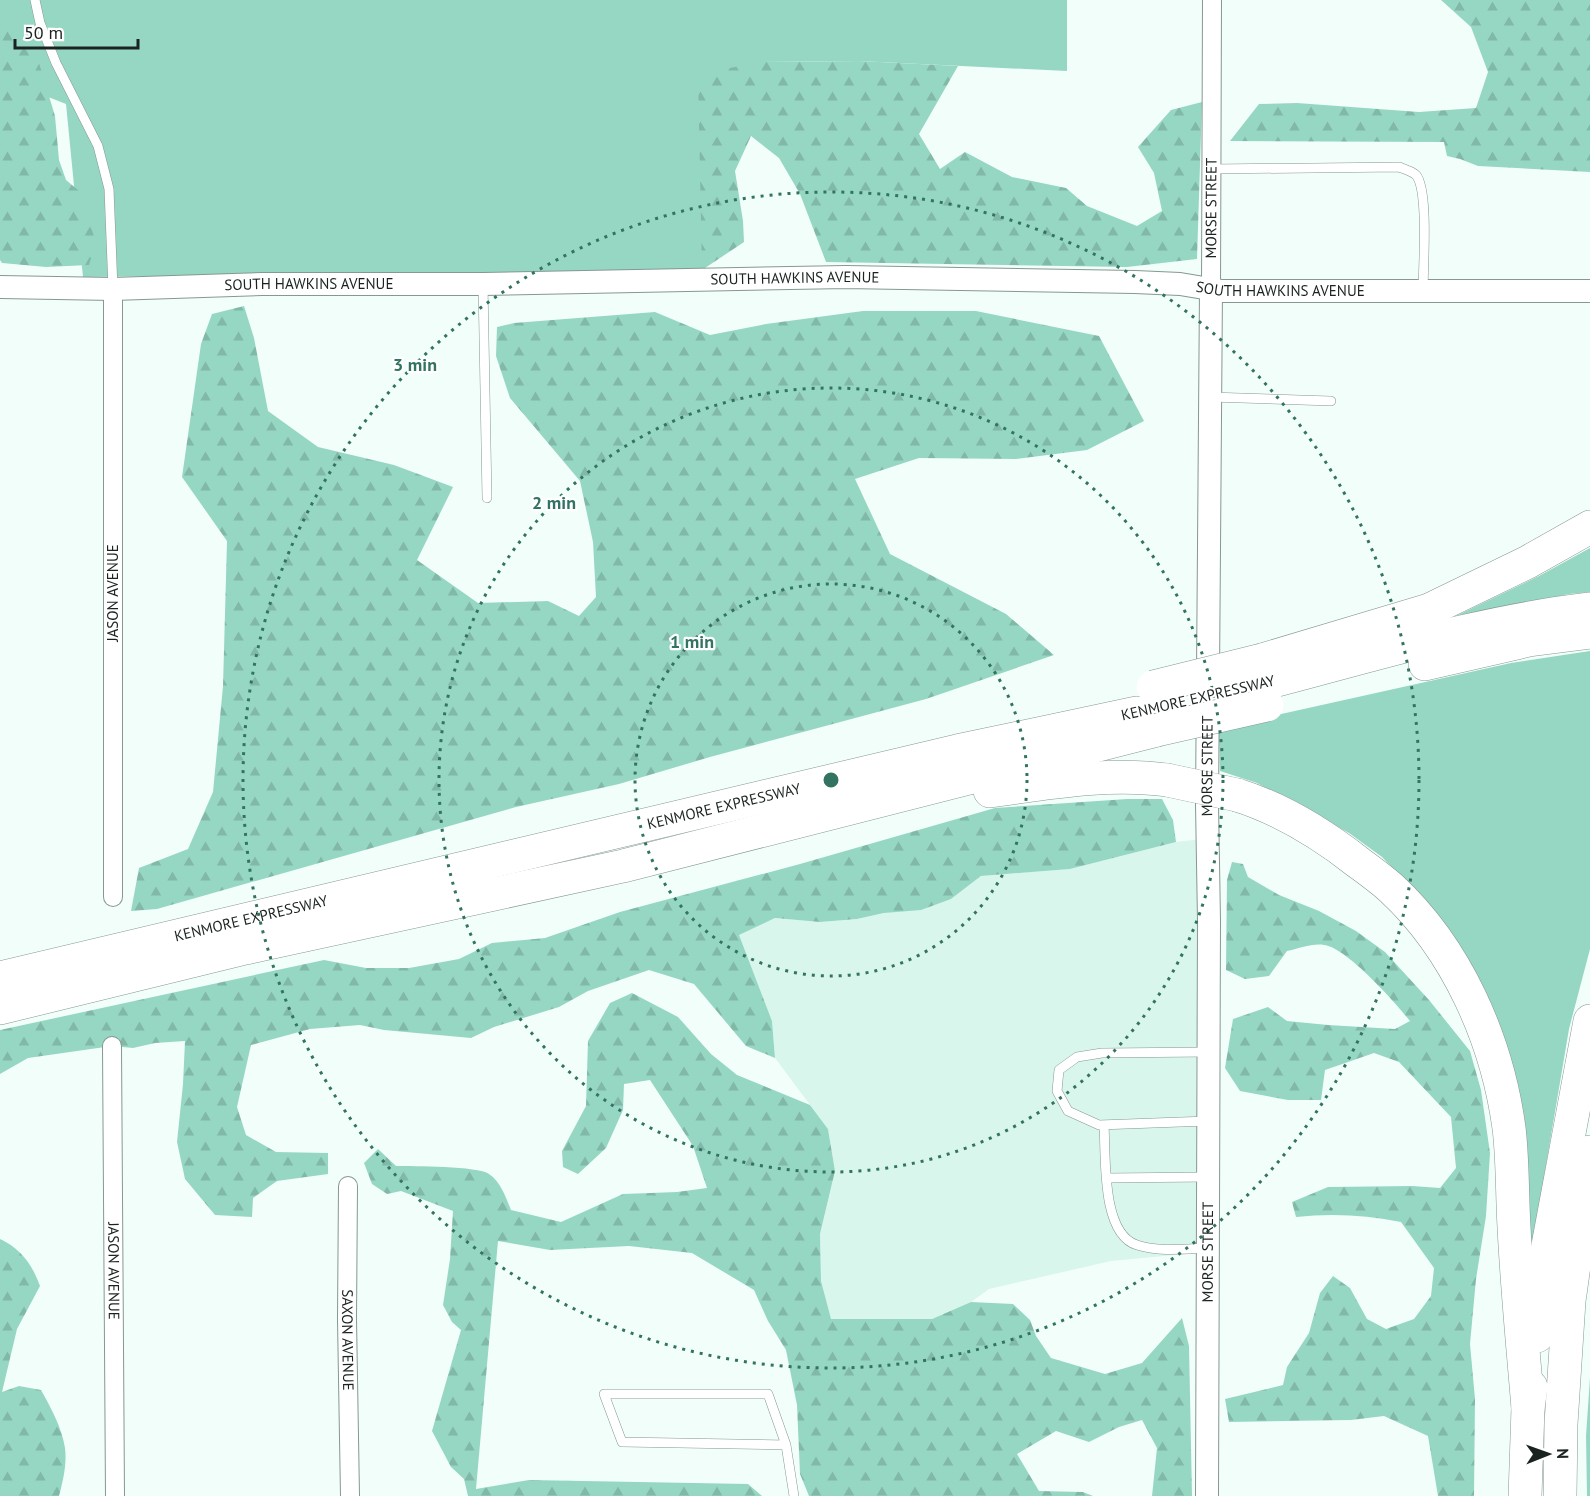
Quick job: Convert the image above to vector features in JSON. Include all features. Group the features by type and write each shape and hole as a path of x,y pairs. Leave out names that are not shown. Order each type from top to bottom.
{"highway":[{"path":"1154,709 1264,683 1429,610 1528,562 1590,527"},
{"name":"KENMORE EXPRESSWAY","path":"1264,683 1480,627 1590,609"},
{"path":"830,813 1154,709 1264,683 1414,666 1529,640 1590,632"},
{"name":"KENMORE EXPRESSWAY","path":"0,978 692,814 885,758 1154,709"},
{"path":"830,813 1063,781 1141,777 1167,780 1254,800 1309,828 1391,888 1431,932 1450,962 1470,998 1489,1044 1497,1072 1509,1128 1528,1408"},
{"name":"KENMORE EXPRESSWAY","path":"0,1008 241,949 623,866 830,813"},
{"path":"1525,1496 1528,1408 1547,1251 1590,1021"},
{"path":"1560,1496 1561,1424 1569,1301 1590,1152"}],"street":[{"name":"MORSE STREET","path":"1207,1496 1209,921 1207,792 1212,0"},
{"name":"SOUTH HAWKINS AVENUE","path":"0,287 113,289 250,284 483,284 846,277 1135,282 1180,284 1233,291 1590,291"},
{"name":"JASON AVENUE","path":"113,289 113,897"},
{"name":"JASON AVENUE","path":"112,1046 115,1496"},
{"name":"SAXON AVENUE","path":"348,1186 347,1319 350,1496"}],"lane":[{"path":"35,0 40,23 56,63 98,146 109,189 113,289"},
{"path":"1212,169 1399,167 1415,174 1422,186 1424,206 1423,292"},
{"path":"483,284 487,498"},
{"path":"1210,398 1331,401"},
{"path":"1208,1052 1102,1053 1077,1057 1059,1071 1057,1091 1068,1111 1099,1125 1208,1121"},
{"path":"1104,1125 1107,1178 1113,1216 1124,1238 1136,1245 1161,1250 1207,1248"},
{"path":"1107,1178 1208,1177"},
{"path":"786,1445 622,1442 603,1394 768,1395 786,1445 794,1496"}],"shaded area":[{"path":"1202,839 1196,1253 1111,1261 989,1289 971,1302 932,1319 830,1319 821,1281 820,1234 835,1171 828,1129 775,1058 772,1021 738,935 775,918 820,922 857,919 951,899 981,876 1070,869 1176,842"}],"green space":[{"path":"0,0 1067,0 1067,71 858,61 761,62 702,270 83,277 66,104 0,78"},
{"path":"1441,0 1590,0 1590,172 1478,166 1447,156 1444,142 1230,141 1259,104 1297,103 1419,112 1476,108 1488,72 1471,27"},
{"path":"8,20 35,37 39,63 55,116 59,160 66,180 78,190 96,242 89,265 46,267 2,263 0,260 0,33"},
{"path":"859,61 958,66 919,134 940,169 965,152 1012,177 1066,188 1087,206 1137,226 1162,211 1154,173 1138,147 1171,110 1202,102 1197,259 1127,267 826,262 800,194 779,158 751,136 735,171 744,242 702,270 698,74 761,62"},
{"path":"244,306 254,338 268,411 318,447 394,465 453,487 417,560 478,603 548,601 579,616 596,597 593,542 580,481 510,398 496,356 497,327 514,323 655,312 710,335 766,324 863,311 976,311 1099,336 1144,421 1087,450 1016,459 919,458 855,479 890,554 1006,614 1054,655 926,699 619,784 516,807 157,909 131,911 139,868 188,849 213,792 223,686 227,541 182,477 201,344 212,314"},
{"path":"1590,548 1590,592 1569,594 1459,618 1456,616 1539,576"},
{"path":"1590,651 1590,949 1569,1029 1545,1171 1536,1246 1530,1245 1513,1070 1501,1028 1469,960 1410,886 1382,857 1349,833 1257,783 1220,771 1219,731 1268,717 1511,663"},
{"path":"1127,799 1162,799 1173,820 1176,842 1070,869 981,876 951,899 921,910 820,922 775,918 739,935 772,1021 775,1058 746,1046 694,984 649,970 588,991 559,1007 494,1027 471,1038 384,1030 360,1025 310,1029 251,1045 237,1107 246,1135 276,1152 328,1153 328,1174 277,1181 253,1198 252,1217 215,1215 185,1179 177,1142 185,1041 155,1043 133,1048 112,1046 28,1058 0,1074 0,1030 324,960 366,968 409,968 459,959 492,943 545,938 620,912 800,864 995,808"},
{"path":"1232,862 1243,864 1248,877 1279,895 1319,911 1356,931 1385,952 1429,1000 1470,1051 1481,1090 1490,1153 1486,1216 1476,1279 1470,1344 1475,1399 1474,1496 1438,1496 1428,1436 1384,1416 1351,1420 1229,1422 1225,1399 1283,1385 1287,1367 1309,1333 1320,1293 1333,1276 1350,1288 1367,1319 1386,1329 1414,1319 1431,1296 1434,1268 1401,1222 1349,1215 1296,1217 1292,1202 1328,1187 1440,1188 1456,1168 1451,1117 1399,1062 1374,1053 1325,1070 1321,1100 1288,1100 1240,1091 1225,1068 1233,1019 1268,1007 1287,1021 1395,1029 1410,1021 1357,965 1345,955 1324,945 1310,945 1287,951 1269,976 1245,979 1226,970 1227,880"},
{"path":"632,993 678,1017 711,1054 737,1075 810,1105 828,1129 835,1171 820,1234 821,1281 831,1319 932,1319 971,1302 1013,1304 1030,1320 1036,1336 1051,1358 1105,1374 1142,1363 1182,1318 1189,1346 1192,1496 1152,1496 1157,1448 1142,1420 1119,1427 1089,1442 1056,1431 1017,1454 1039,1491 1083,1492 1093,1496 809,1496 800,1474 797,1405 786,1350 768,1321 754,1290 692,1253 629,1246 550,1250 498,1241 476,1489 529,1480 748,1484 762,1496 468,1496 464,1479 451,1467 432,1431 461,1330 452,1322 443,1305 450,1259 453,1211 401,1191 387,1194 372,1184 364,1163 378,1149 396,1166 445,1167 483,1171 497,1181 511,1210 561,1222 623,1194 677,1192 707,1188 693,1146 650,1080 624,1084 623,1110 606,1148 578,1174 563,1167 562,1151 586,1106 588,1041 610,1003"},
{"path":"0,1239 14,1247 25,1258 40,1286 17,1329 2,1392 19,1386 41,1390 45,1397 59,1426 65,1448 65,1466 59,1496 0,1496"},
{"path":"1590,1378 1590,1496 1587,1496 1586,1436"}]}
